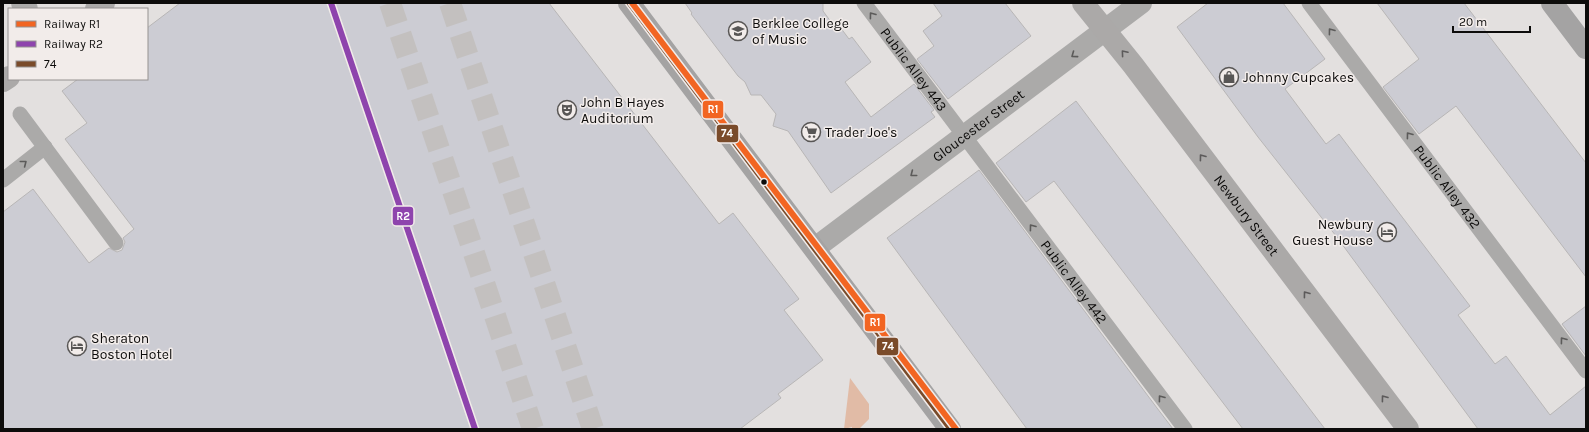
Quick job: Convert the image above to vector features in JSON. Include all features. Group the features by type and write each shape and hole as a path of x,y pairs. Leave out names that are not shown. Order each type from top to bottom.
{"main road":[{"path":"629,3 950,429"},
{"name":"Newbury Street","path":"1083,3 1138,71 1408,429"},
{"path":"1552,3 1586,48"}],"street":[{"name":"Gloucester Street","path":"815,248 1141,3"}],"lane":[{"name":"Public Alley 443","path":"864,3 964,135"},
{"name":"Public Alley 432","path":"1309,3 1586,371"},
{"path":"20,114 116,243"},
{"name":"Public Alley 442","path":"964,135 1185,429"},
{"path":"3,180 45,147"}],"shaded area":[{"path":"850,378 869,404 869,419 859,429 852,429 852,427 844,429"}],"building":[{"path":"180,3 549,3 719,224 733,213 799,299 784,310 823,360 778,394 781,398 740,429 3,429 3,212 33,189 89,263 109,248 117,252 122,250 125,242 123,238 134,229 65,139 87,123 62,91 77,80 148,80 148,27"},
{"path":"685,3 823,3 823,11 834,26 840,27 849,39 852,37 871,62 845,82 871,117 914,84 934,110 931,112 935,117 831,193 788,131 773,126 776,114 761,95 751,95 745,82 738,76 691,14 692,13"},
{"path":"933,3 1005,3 1031,36 948,99 917,59 934,46 923,31 942,16"},
{"path":"1208,3 1283,3 1325,59 1285,89 1326,144 1339,134 1470,306 1458,315 1495,364 1506,356 1550,415 1586,386 1586,429 1478,429 1336,236 1258,137 1177,27"},
{"path":"1377,3 1464,3 1586,163 1586,277 1456,106 1419,134 1383,87 1419,59"},
{"path":"1076,101 1325,429 1243,429 1054,181 1026,202 996,163"},
{"path":"979,170 1173,429 1027,429 887,238"},
{"path":"1586,306 1586,356 1562,324"}],"tunnel":[{"path":"390,3 533,429"},
{"path":"450,3 593,429"}],"rail line":[{"name":"R2","path":"331,3 475,429"},
{"name":"R1","path":"632,3 956,429"}],"transit line":[{"name":"74","path":"629,3 950,429"}],"place":[{"name":"Berklee College of Music","path":"738,31"},
{"name":"Johnny Cupcakes","path":"1229,77"},
{"name":"John B Hayes Auditorium","path":"567,110"},
{"name":"Trader Joe's","path":"811,132"},
{"name":"Newbury Guest House","path":"1387,232"},
{"name":"Sheraton Boston Hotel","path":"77,346"}]}
